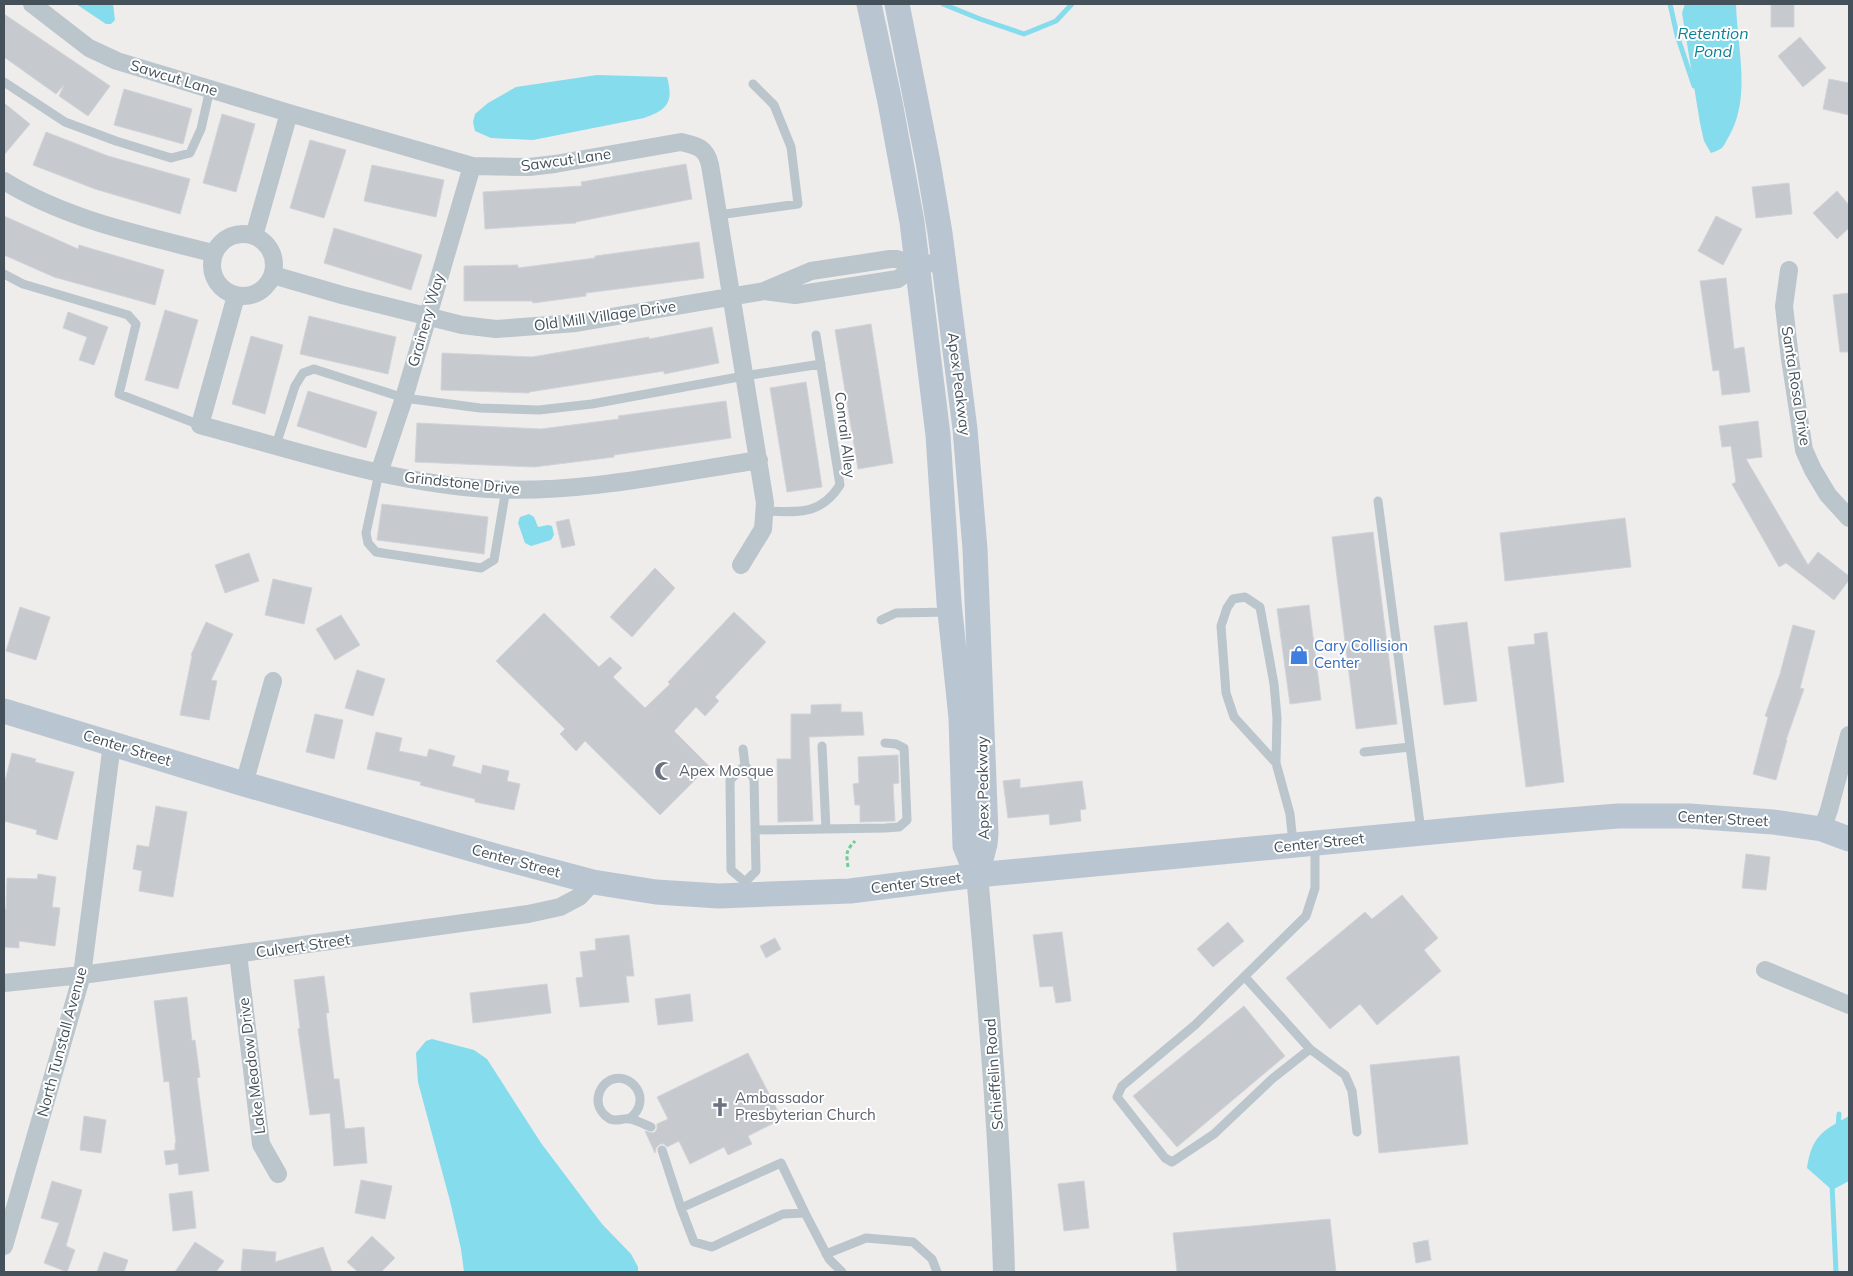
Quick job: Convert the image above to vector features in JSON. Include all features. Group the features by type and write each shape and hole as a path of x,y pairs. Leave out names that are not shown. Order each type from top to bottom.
{"main road":[{"name":"Apex Peakway","path":"869,4 890,102 912,222 938,435 950,612 961,718 965,846 977,876"},
{"name":"Apex Peakway","path":"897,4 924,135 965,429 974,549 986,833 977,876"},
{"name":"Center Street","path":"4,711 244,784 499,857 593,882 656,892 720,896 745,888 850,891 977,876 1516,824 1618,816 1689,816 1764,821 1822,829 1849,839"}],"street":[{"name":"Sawcut Lane","path":"32,4 89,48 117,61 289,114 472,166 512,168 555,164 681,142 699,146 708,157 765,503 764,529 741,564"},
{"path":"254,236 289,114"},
{"name":"Grainery Way","path":"379,473 404,398 472,166"},
{"path":"4,181 31,196 84,218 213,253"},
{"path":"235,234 254,236 262,240 269,247 273,256 273,275 268,283 254,294 236,296 227,293 214,280 211,262 213,253 226,238 235,234"},
{"name":"Old Mill Village Drive","path":"273,275 427,317 462,325 496,329 531,328 623,316 764,291 795,295 898,279 916,265 943,262"},
{"name":"Santa Rosa Drive","path":"1789,270 1784,306 1804,450 1824,490 1849,518"},
{"path":"200,425 236,296"},
{"name":"Grindstone Drive","path":"200,425 379,473 412,480 487,489 528,490 597,485 759,460"},
{"path":"244,784 273,681"},
{"path":"1822,829 1849,735"},
{"name":"North Tunstall Avenue","path":"4,1246 82,976 112,744"},
{"name":"Schieffelin Road","path":"977,876 990,1010 999,1144 1004,1272"},
{"name":"Culvert Street","path":"4,983 82,976 528,914 560,907 579,897 593,882"},
{"name":"Lake Meadow Drive","path":"238,954 261,1144 278,1174"},
{"path":"1764,970 1849,1005"}],"lane":[{"path":"4,82 65,122 116,141 171,158 190,153 201,129 210,89"},
{"path":"718,215 798,204 791,148 774,105 753,84"},
{"path":"4,274 23,284 128,315 136,324 119,394 200,425"},
{"name":"Conrail Alley","path":"765,511 797,512 819,506 832,498 840,485 816,335"},
{"path":"276,446 295,386 303,373 314,370 404,398 480,408 539,410 592,404 821,364"},
{"path":"379,473 366,533 368,543 376,552 481,568 494,560 506,489"},
{"path":"1378,501 1421,833"},
{"path":"1276,763 1234,716 1226,693 1221,626 1227,608 1233,599 1245,597 1260,606 1274,684 1277,718 1276,763 1290,814 1304,845 1315,888 1306,916 1195,1025 1122,1086 1117,1097 1165,1158 1172,1162 1214,1134 1272,1080 1310,1049"},
{"path":"881,620 896,613 950,612"},
{"path":"755,830 899,827 907,820 904,748 896,744 885,743"},
{"path":"822,746 826,829"},
{"path":"1364,752 1410,747"},
{"path":"742,750 745,765 754,779 756,871 745,888 731,870 730,780 745,765"},
{"path":"1245,977 1310,1049 1345,1075 1352,1091 1356,1132"},
{"path":"629,1119 640,1102 637,1089 626,1080 620,1078 606,1083 598,1094 599,1108 603,1114 615,1121 629,1119 651,1127"},
{"path":"662,1150 694,1242 712,1247 783,1214 805,1213"},
{"path":"681,1208 781,1163 826,1254 842,1272"},
{"path":"826,1254 866,1238 914,1242 932,1259 937,1272"}],"path":[{"path":"848,866 846,852 856,839"}],"water":[{"path":"76,4 113,4 115,20 111,24 106,24"},
{"name":"Retention Pond","path":"1685,4 1736,4 1741,72 1740,106 1735,123 1724,146 1711,153 1704,141 1700,123 1682,13"},
{"path":"597,75 667,77 670,93 669,99 667,104 658,112 644,118 533,140 491,138 475,131 473,122 475,114 488,103 516,87"},
{"path":"529,514 534,517 538,527 552,526 554,535 551,540 531,546 525,543 518,523 520,517"},
{"path":"432,1039 474,1050 487,1059 541,1143 602,1224 631,1254 638,1267 638,1272 464,1272 461,1249 450,1201 418,1082 416,1053 426,1041"},
{"path":"1849,1116 1849,1181 1832,1190 1807,1168 1809,1157 1815,1141 1825,1131"}],"building":[{"path":"1771,4 1794,4 1794,27 1771,27"},
{"path":"4,14 110,86 88,116 59,96 64,85 56,94 4,57"},
{"path":"1800,37 1826,68 1803,87 1778,56"},
{"path":"1829,79 1849,83 1849,115 1823,109"},
{"path":"124,89 192,109 183,144 114,125"},
{"path":"4,103 30,124 4,155"},
{"path":"222,114 255,124 236,192 203,183"},
{"path":"46,132 108,156 190,179 180,214 95,189 33,165"},
{"path":"310,140 346,150 324,218 290,208"},
{"path":"686,164 692,199 576,223 485,229 483,192 582,186 581,182"},
{"path":"372,165 444,180 436,217 364,201"},
{"path":"1789,183 1792,214 1756,218 1752,187"},
{"path":"1837,191 1849,205 1849,228 1837,239 1813,213"},
{"path":"4,216 78,249 79,245 164,270 155,305 54,277 4,255"},
{"path":"1716,216 1742,229 1723,265 1698,251"},
{"path":"334,228 422,255 411,290 324,263"},
{"path":"699,242 704,278 586,293 586,296 533,303 532,301 464,301 464,266 518,265 518,268"},
{"path":"1726,278 1734,349 1744,347 1750,392 1722,395 1719,370 1713,371 1700,281"},
{"path":"1849,293 1849,352 1840,352 1833,295"},
{"path":"165,310 198,320 178,389 145,380"},
{"path":"68,312 108,327 94,365 79,360 87,337 63,328"},
{"path":"309,316 396,337 388,374 300,354"},
{"path":"871,324 893,463 858,469 835,330"},
{"path":"712,327 719,363 664,374 664,371 529,393 441,390 442,353 532,357"},
{"path":"251,336 283,345 265,414 232,404"},
{"path":"806,382 822,487 787,492 770,388"},
{"path":"308,391 377,412 366,448 297,426"},
{"path":"726,401 731,438 614,455 614,457 534,467 415,462 417,423 541,429 619,419 618,416"},
{"path":"1758,421 1762,457 1746,459 1808,565 1818,552 1849,576 1849,580 1834,600 1786,563 1779,567 1732,484 1736,482 1731,446 1722,447 1719,426"},
{"path":"382,504 488,517 484,554 377,540"},
{"path":"1625,518 1631,567 1505,581 1500,533"},
{"path":"569,519 575,545 562,548 556,522"},
{"path":"1373,532 1397,724 1356,729 1332,537"},
{"path":"249,553 259,581 225,593 215,565"},
{"path":"655,568 675,588 632,637 610,617"},
{"path":"273,579 312,588 304,624 265,615"},
{"name":"Cary Collision Center","path":"1309,605 1321,700 1290,704 1277,609"},
{"path":"20,607 50,617 36,660 6,651"},
{"path":"734,612 766,642 715,697 719,701 705,716 696,707 674,731 709,766 660,815 585,741 576,751 560,734 565,729 496,661 544,613 599,667 610,657 622,668 613,677 645,708 670,684 668,682"},
{"path":"341,615 360,645 335,660 316,629"},
{"path":"206,622 233,634 211,680 217,681 209,720 180,715 191,655"},
{"path":"1467,622 1477,701 1444,705 1434,626"},
{"path":"1793,625 1815,631 1800,688 1804,689 1786,740 1776,780 1753,774 1768,717 1765,716 1780,674"},
{"path":"1547,632 1564,782 1526,787 1508,647 1535,644 1534,634"},
{"path":"357,670 385,679 373,716 345,708"},
{"path":"841,704 841,712 862,712 864,735 809,737 813,821 778,822 777,759 791,759 791,714 811,714 811,705"},
{"path":"315,714 343,720 334,759 306,752"},
{"path":"376,732 402,738 399,751 427,757 429,749 455,756 452,766 481,774 483,765 509,771 507,781 520,784 514,810 475,802 475,799 420,785 421,782 367,769"},
{"path":"12,753 36,759 35,762 74,772 57,840 36,834 37,830 4,821 4,785"},
{"path":"898,755 899,783 893,784 895,821 860,822 860,805 855,805 853,784 859,783 858,757"},
{"path":"1020,779 1020,788 1082,781 1086,809 1080,810 1081,821 1050,825 1049,814 1008,818 1003,781"},
{"path":"156,806 187,812 173,897 139,891 142,871 133,869 137,845 149,847"},
{"path":"1746,854 1770,857 1766,890 1742,888"},
{"path":"38,874 56,877 52,907 60,908 55,946 19,941 19,948 4,947 4,909 6,909 7,878 37,879"},
{"path":"1402,895 1438,938 1424,950 1441,971 1377,1025 1360,1004 1330,1029 1286,978 1365,912 1372,919"},
{"path":"1228,922 1244,941 1213,967 1197,949"},
{"path":"1062,932 1071,1001 1056,1003 1053,986 1040,987 1033,935"},
{"path":"629,935 634,976 626,976 629,1002 580,1007 576,978 583,977 580,952 596,950 595,939"},
{"path":"775,938 781,949 766,958 760,946"},
{"path":"324,976 329,1013 326,1013 334,1079 339,1079 345,1129 364,1127 367,1163 334,1166 330,1113 310,1115 298,1029 300,1028 294,980"},
{"path":"547,984 551,1013 473,1023 470,993"},
{"path":"690,994 693,1021 658,1025 655,999"},
{"path":"187,997 192,1041 195,1040 200,1077 197,1078 209,1171 179,1175 178,1163 166,1165 164,1151 175,1150 176,1143 169,1081 164,1082 154,1001"},
{"path":"1244,1006 1285,1056 1177,1147 1133,1096"},
{"path":"748,1053 782,1119 748,1136 752,1144 728,1155 724,1147 690,1164 679,1141 667,1147 664,1144 660,1144 656,1148 655,1153 645,1131 655,1132 657,1124 668,1119 657,1097"},
{"path":"1459,1056 1468,1144 1379,1153 1370,1065"},
{"path":"84,1116 106,1120 101,1153 80,1150"},
{"path":"361,1180 392,1186 385,1219 355,1213"},
{"path":"52,1181 82,1190 66,1246 75,1250 67,1272 44,1263 59,1223 41,1218"},
{"path":"1084,1181 1089,1228 1064,1231 1058,1184"},
{"path":"192,1191 196,1228 173,1231 169,1194"},
{"path":"1330,1219 1336,1272 1177,1272 1173,1233"},
{"path":"372,1236 395,1258 381,1272 358,1272 347,1262"},
{"path":"1428,1240 1431,1260 1416,1263 1413,1243"},
{"path":"195,1242 224,1261 216,1272 175,1272"},
{"path":"323,1247 332,1272 241,1272 243,1249 276,1252 275,1262"},
{"path":"104,1252 128,1260 124,1272 97,1272"}],"waterway":[{"path":"943,4 1024,34 1056,21 1072,4"},
{"path":"1670,4 1677,35 1694,86"},
{"path":"1838,1128 1839,1114"},
{"path":"1832,1184 1836,1272"}],"place":[{"name":"Cary Collision Center","path":"1299,655"},
{"name":"Apex Mosque","path":"664,771"},
{"name":"Ambassador Presbyterian Church","path":"720,1107"}]}
